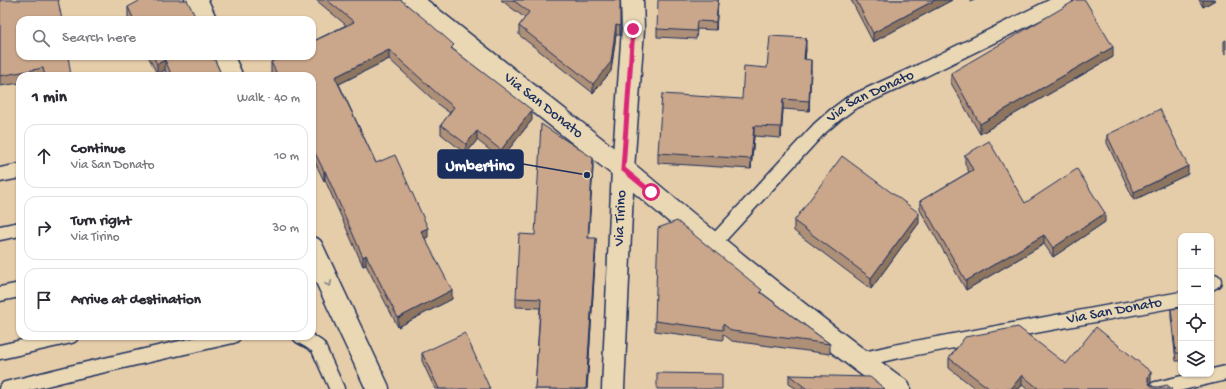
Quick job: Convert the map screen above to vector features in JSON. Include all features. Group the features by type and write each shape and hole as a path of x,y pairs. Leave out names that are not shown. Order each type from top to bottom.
{"street":[{"path":"196,0 203,16"},
{"name":"Via San Donato","path":"409,0 623,169 713,244 860,360 900,389"},
{"name":"Via Tirino","path":"613,389 623,169 632,36 632,0"},
{"path":"224,60 230,72"},
{"path":"316,257 378,389"}],"lane":[{"name":"Via San Donato","path":"713,244 818,129 851,103 921,71 1065,0"},
{"path":"0,175 16,172"},
{"path":"0,233 16,230"},
{"path":"0,294 16,291"},
{"name":"Via San Donato","path":"860,360 894,352 1178,300"},
{"path":"0,352 53,340"},
{"path":"6,389 216,340"},
{"path":"308,340 318,347 337,389"},
{"path":"1156,389 1226,373"}],"building":[{"path":"0,0 58,0 61,16 16,16 16,60 69,60 70,72 44,72 43,68 0,76"},
{"path":"141,0 187,0 195,16 132,16 128,7"},
{"path":"327,0 401,0 454,45 451,48 532,110 501,150 477,131 466,144 441,125 454,107 389,50 335,77 376,163 395,155 428,228 421,231 452,290 398,318 366,255 363,257 325,171 316,155 316,72 276,72 271,62 275,60 316,60 316,40 354,22"},
{"path":"513,0 620,0 620,26 616,25 611,62 593,84 519,26 529,12"},
{"path":"658,0 718,0 716,22 697,21 696,31 657,29"},
{"path":"856,0 935,0 873,33"},
{"path":"1076,0 1085,0 1113,47 980,124 951,73"},
{"path":"770,36 806,38 804,59 811,60 809,101 783,99 781,127 754,126 751,159 658,153 662,94 742,99 744,66 767,68"},
{"path":"155,60 165,60 157,64"},
{"path":"165,60 215,60 220,72 170,72"},
{"path":"1160,109 1188,166 1134,192 1107,135"},
{"path":"541,124 593,158 588,238 596,238 586,389 535,389 541,299 516,298 519,234 535,235"},
{"path":"989,141 1025,203 1077,169 1105,213 1053,248 1044,235 966,281 920,201 973,170 965,155"},
{"path":"842,156 919,213 871,278 794,221"},
{"path":"677,221 762,290 760,292 830,344 732,331 723,324 723,330 655,321 658,228"},
{"path":"1178,308 1178,353 1176,353 1171,309"},
{"path":"1018,327 1066,364 1096,327 1151,372 1148,377 1150,385 1158,387 1167,385 1172,389 1039,389 1022,375 1011,389 990,389 949,358 965,337"},
{"path":"465,333 490,389 439,389 422,353"},
{"path":"657,373 722,374 722,389 657,389"},
{"path":"789,375 870,377 885,389 807,389"}],"place":[{"name":"Umbertino","path":"587,175"}],"route":[{"path":"633,29 623,169 651,192"}]}
